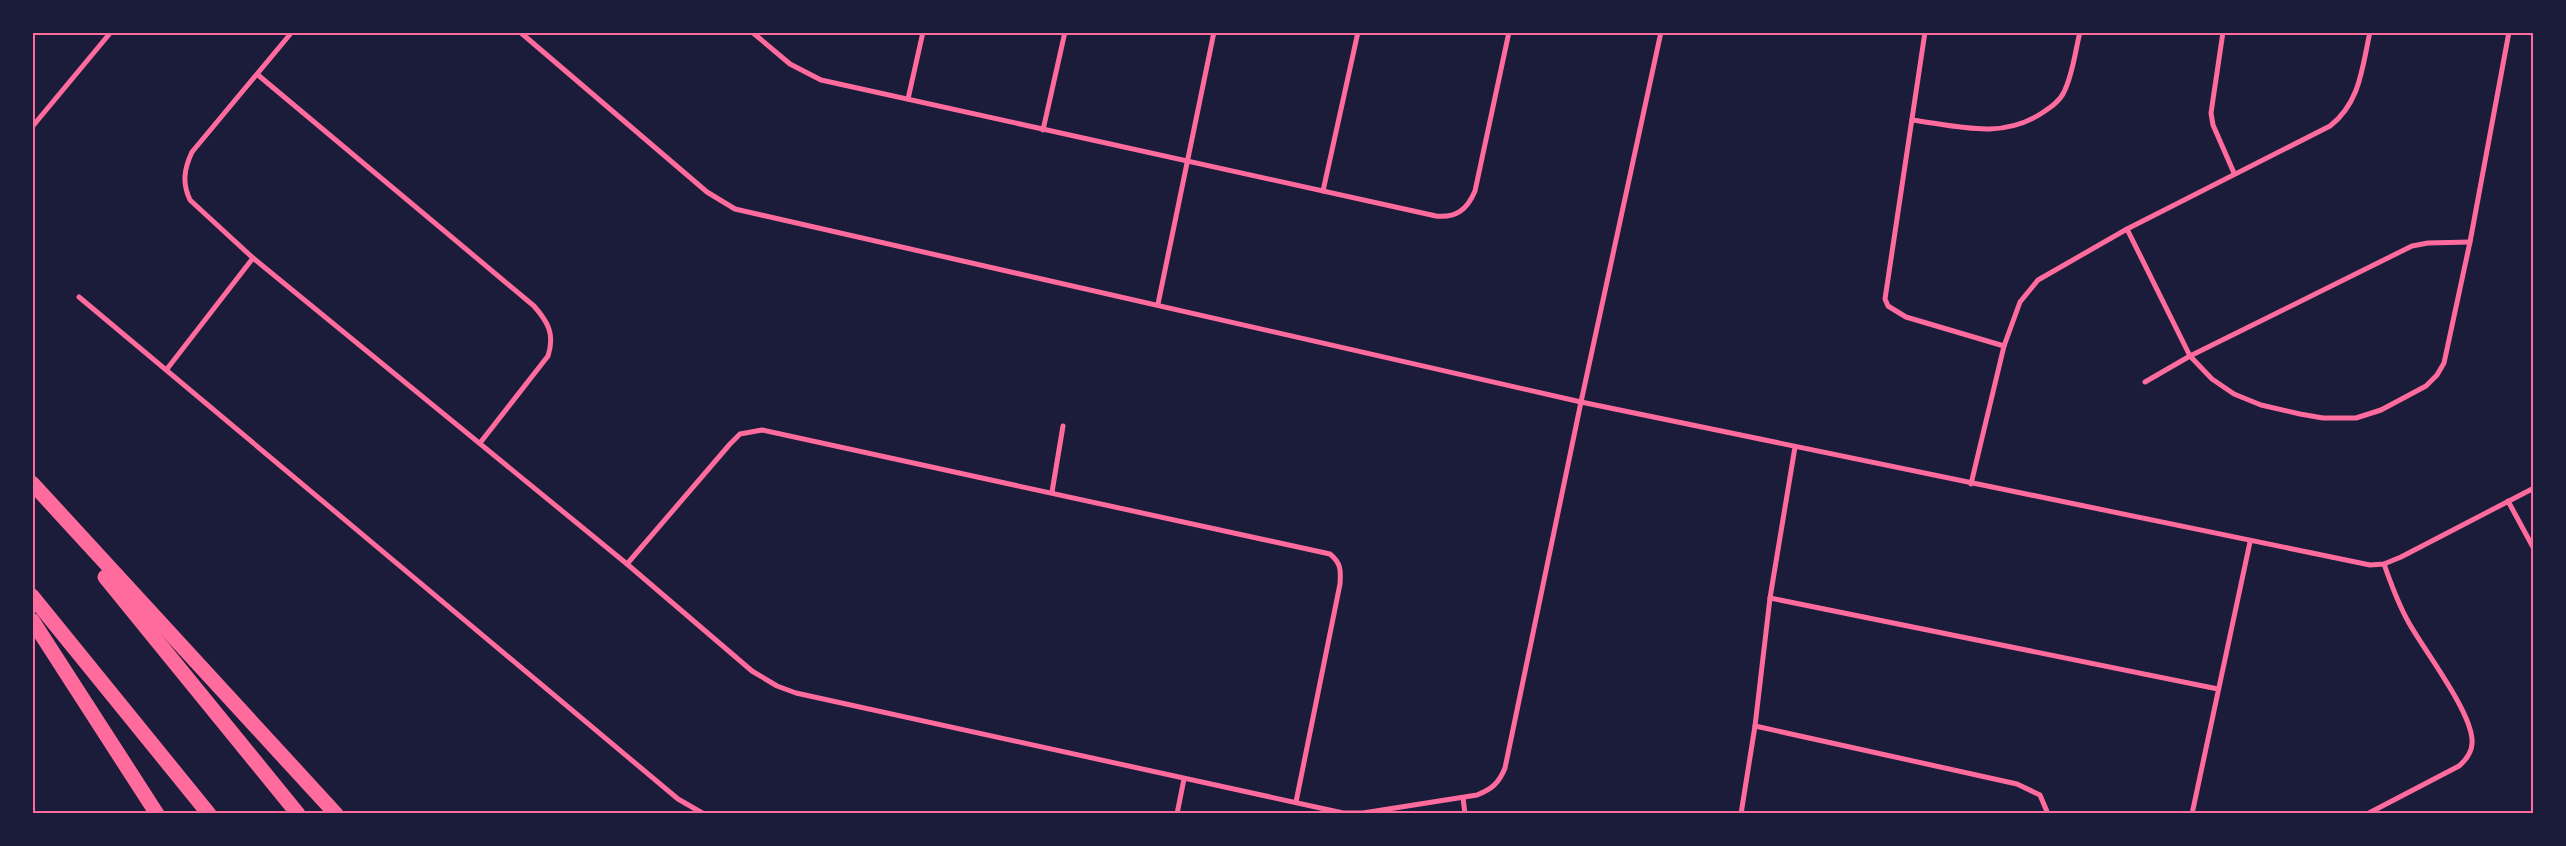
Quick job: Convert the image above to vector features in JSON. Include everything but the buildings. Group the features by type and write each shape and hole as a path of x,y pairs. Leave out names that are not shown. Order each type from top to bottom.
{"highway":[{"path":"32,483 336,814"},
{"path":"32,488 298,814"},
{"path":"32,596 209,814"},
{"path":"32,620 157,814"}],"street":[{"path":"32,127 111,32"},
{"path":"292,32 192,152 184,176 185,189 190,200 253,258 628,564 752,671 777,686 796,693 1343,813 1363,813 1463,798 1490,789 1500,781 1505,768 1581,402 1661,32"},
{"path":"520,32 708,192 735,208 1581,402 2250,542 2370,565 2384,564 2534,488"},
{"path":"752,32 790,64 805,74 821,80 1188,162 1436,216 1448,217 1460,212 1470,203 1475,191 1509,32"},
{"path":"908,99 923,32"},
{"path":"1043,130 1065,32"},
{"path":"1158,304 1214,32"},
{"path":"1323,191 1358,32"},
{"path":"1925,32 1885,290 1888,306 1906,317 2004,346"},
{"path":"1912,120 1980,129 2006,129 2032,119 2050,107 2064,93 2080,32"},
{"path":"2223,32 2211,113 2213,125 2234,173"},
{"path":"1971,484 2004,346 2020,302 2038,280 2127,229 2234,173 2305,140 2330,126 2345,112 2359,86 2370,32"},
{"path":"2127,229 2190,356 2212,380 2234,394 2261,405 2323,418 2356,418 2381,410 2426,386 2444,363 2470,242 2509,32"},
{"path":"258,75 534,306 545,319 551,331 552,344 548,356 480,443"},
{"path":"2145,382 2190,356 2412,246 2428,243 2470,242"},
{"path":"167,370 253,258"},
{"path":"79,297 678,799 704,814"},
{"path":"1052,492 1063,426"},
{"path":"628,564 730,444 740,434 762,430 1320,550 1338,560 1341,569 1340,584 1296,802"},
{"path":"1741,814 1755,726 1770,598 1795,447"},
{"path":"2508,501 2534,549"},
{"path":"2192,814 2250,542"},
{"path":"2367,814 2459,766 2467,759 2472,749 2472,739 2460,708 2397,601 2384,564"},
{"path":"1770,598 2218,689"},
{"path":"1755,726 2017,784 2040,795 2048,814"},
{"path":"1177,814 1184,779"},
{"path":"1463,798 1465,814"}]}
